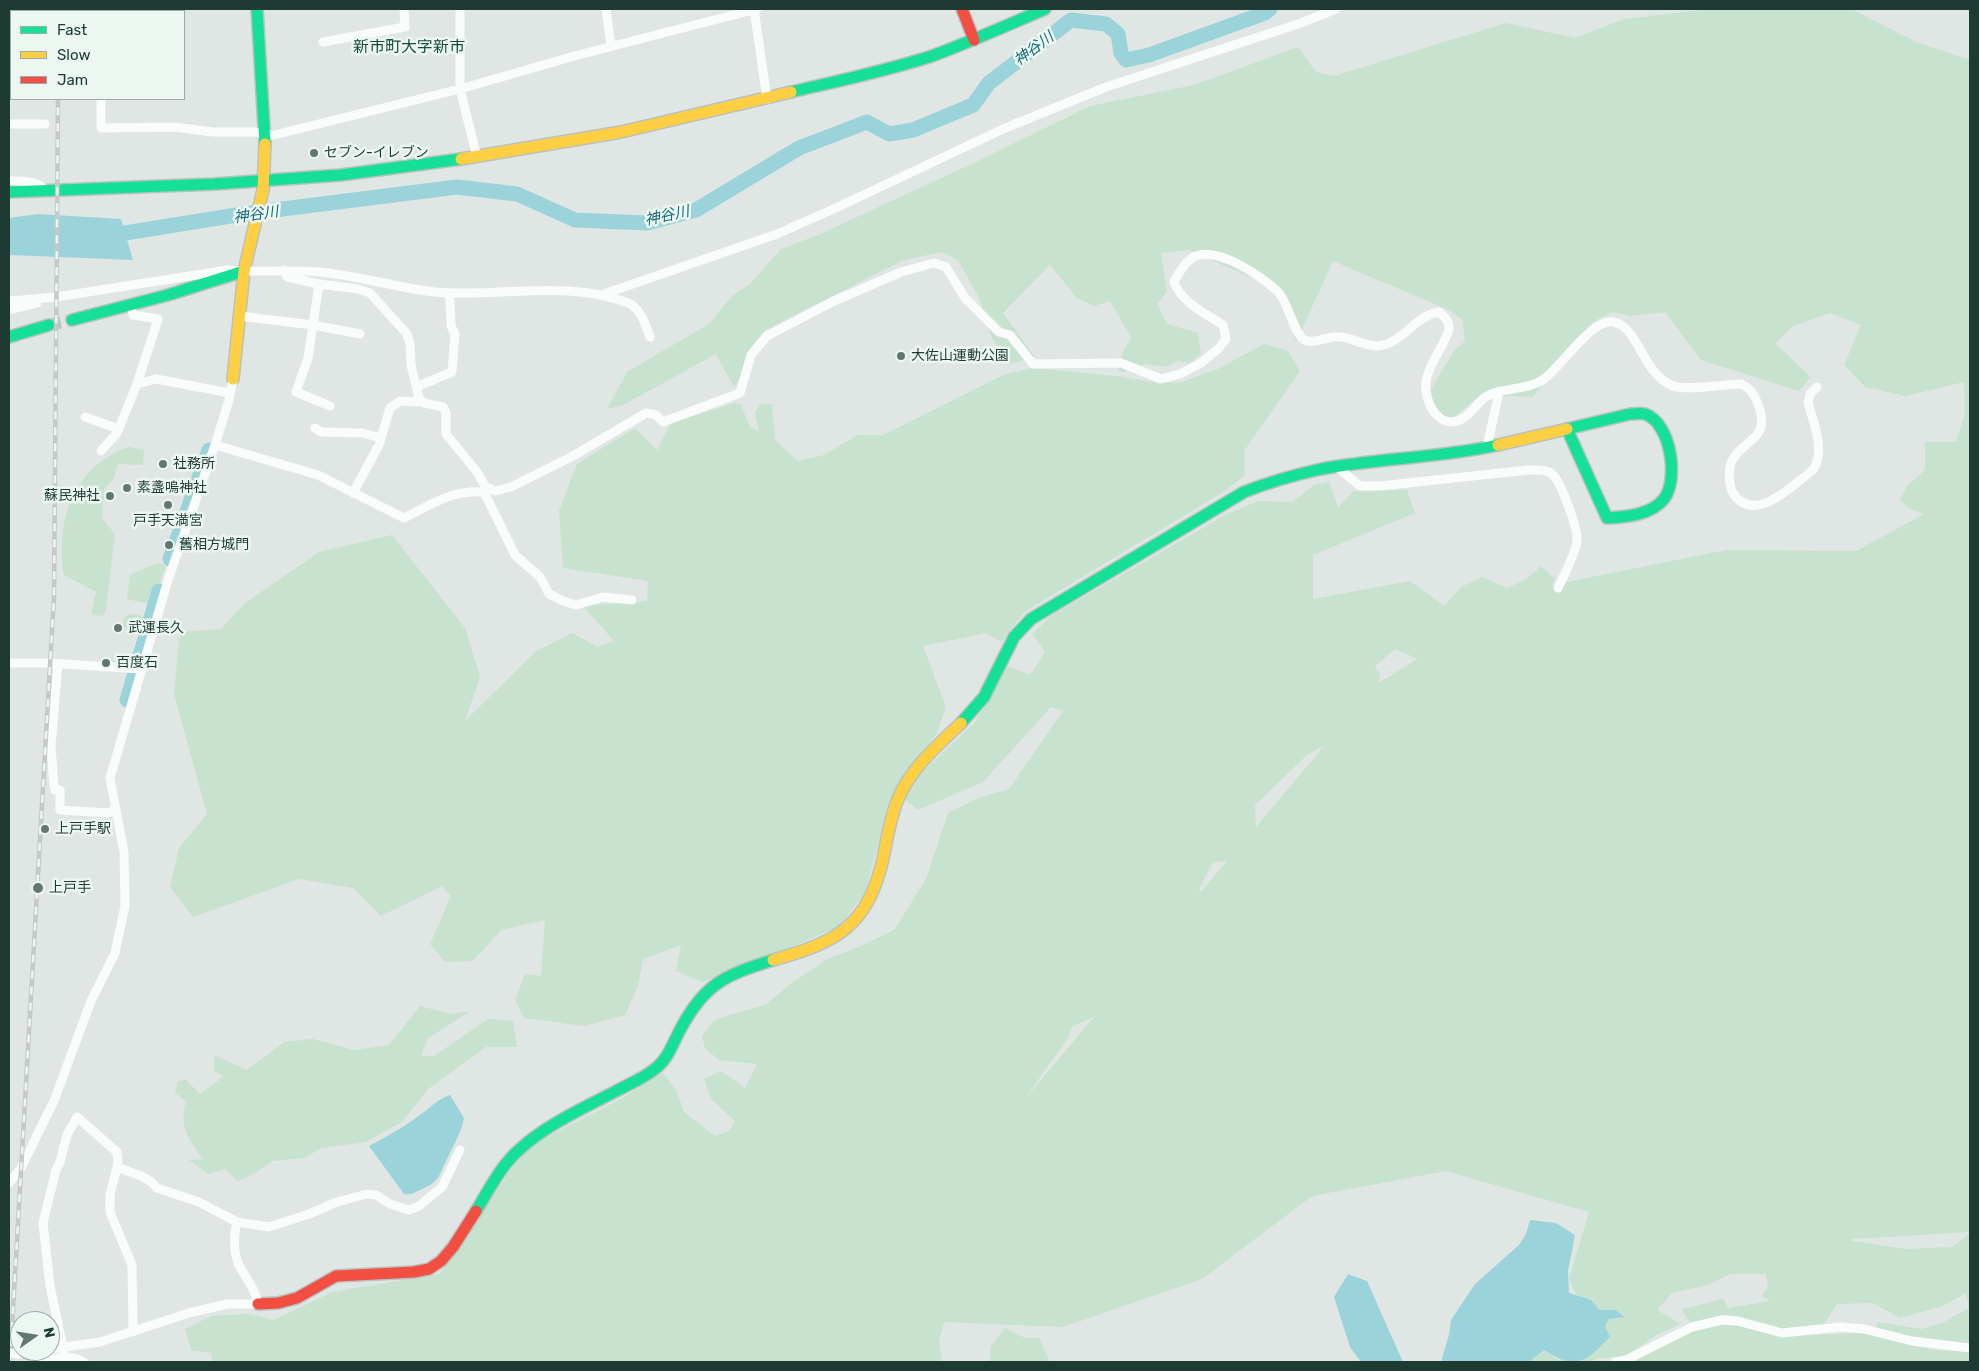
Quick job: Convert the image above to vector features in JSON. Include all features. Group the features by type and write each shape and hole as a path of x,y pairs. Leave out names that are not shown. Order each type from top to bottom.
{"street":[{"path":"9,1183 21,1168 54,1101 91,1001 116,953 125,906 124,852 110,778 118,755 136,668 215,445 230,393 244,272 263,185 265,135 257,9"},
{"path":"323,42 405,26 404,9"},
{"path":"460,9 460,89 477,157"},
{"path":"606,9 611,46"},
{"path":"101,100 101,128 174,127 213,132 256,132 274,135 460,89 611,46 755,9 767,99"},
{"path":"962,9 974,40"},
{"path":"9,192 215,184 263,185 477,157 621,132 874,73 931,56 974,40 1030,12 1045,9"},
{"path":"601,295 777,234 838,208 1003,130 1106,86 1301,23 1336,9"},
{"path":"9,124 44,124"},
{"path":"9,181 21,180 40,184 46,191"},
{"path":"215,445 318,475 404,518 451,494 484,489 495,491 511,487 573,456 646,414 656,415 663,422 740,393 751,355 767,336 832,302 900,272 934,263 946,267 965,298 998,332 1010,335 1033,364 1122,364 1162,379 1180,374 1201,363 1219,348 1226,339 1223,325 1187,301 1178,292 1174,282 1178,273 1192,258 1203,254 1220,256 1246,268 1273,287 1284,299 1298,334 1303,340 1317,342 1334,337 1377,347 1395,340 1426,316 1439,312 1446,318 1449,329 1428,374 1426,388 1431,410 1442,420 1454,421 1464,418 1483,398 1544,380 1598,326 1612,322 1620,324 1631,332 1641,353 1661,380 1675,387 1685,388 1741,384 1749,388 1756,397 1763,417 1762,429 1736,455 1731,464 1730,477 1733,494 1743,503 1753,507 1766,504 1813,470 1817,464 1820,451 1808,402 1810,394 1818,387"},
{"path":"9,301 113,288 228,270 244,272 284,270 320,272 436,292 573,291 601,295 631,303 643,319 650,337"},
{"path":"284,270 287,277 319,284 358,289 370,293 407,334 410,344 411,365 419,398 424,402 443,407 446,413 446,434 477,472 515,554 540,577 549,594 576,605 603,598 632,600"},
{"path":"72,320 168,295 244,272"},
{"path":"319,284 308,358 296,392 330,406"},
{"path":"416,387 452,372 455,334 451,326 450,300 446,292"},
{"path":"9,310 36,303 39,298"},
{"path":"101,451 119,429 137,384 158,319 133,315 131,305"},
{"path":"240,316 360,334"},
{"path":"9,337 49,325"},
{"path":"137,384 156,379 230,393"},
{"path":"1487,447 1499,392"},
{"path":"353,493 373,458 390,408 400,401 418,402 422,400"},
{"path":"62,1347 100,1342 189,1313 227,1304 278,1304 296,1298 336,1276 414,1272 429,1269 441,1262 453,1247 508,1161 518,1149 543,1131 648,1074 664,1061 695,1003 708,988 733,974 821,945 842,933 859,918 870,899 897,801 912,774 966,719 985,695 1020,628 1038,613 1244,492 1269,481 1336,467 1459,452 1630,414 1644,414 1653,419 1662,430 1668,446 1672,468 1669,492 1657,506 1621,518 1607,518 1567,429"},
{"path":"85,417 119,429"},
{"path":"315,428 321,432 362,433 381,438"},
{"path":"1336,467 1360,486 1380,486 1528,470 1551,473 1557,479 1567,504 1575,525 1577,539 1572,558 1558,588"},
{"path":"9,663 136,668"},
{"path":"58,664 51,746 54,786 55,790 60,790 60,810 108,813 116,810"},
{"path":"65,1357 50,1286 43,1223 67,1135 77,1117 117,1152 117,1167 110,1195 110,1212 132,1265 133,1332"},
{"path":"117,1167 141,1176 157,1188 199,1202 237,1222 269,1227 309,1214 337,1202 367,1194 376,1195 390,1204 409,1210 419,1206 442,1187 460,1150"},
{"path":"237,1222 234,1236 238,1263 256,1292 258,1304"},
{"path":"1615,1362 1626,1360 1692,1327 1722,1320 1738,1321 1782,1333 1840,1327 1864,1328 1912,1342 1970,1348"},
{"path":"35,1362 65,1357 84,1362"}],"green space":[{"path":"1709,9 1851,9 1916,42 1970,60 1970,1232 1851,1239 1852,1241 1905,1249 1952,1247 1970,1233 1970,1342 1967,1344 1915,1340 1875,1329 1878,1322 1921,1329 1942,1323 1969,1308 1966,1293 1943,1306 1900,1318 1873,1303 1837,1304 1823,1326 1782,1329 1727,1314 1690,1323 1682,1309 1723,1299 1728,1308 1770,1301 1762,1296 1768,1287 1766,1274 1730,1274 1708,1285 1672,1293 1657,1310 1681,1324 1656,1335 1625,1357 1600,1358 1587,1362 1529,1362 1544,1350 1559,1360 1605,1327 1616,1310 1600,1310 1591,1300 1576,1296 1569,1279 1589,1212 1446,1171 1312,1196 1202,1279 1063,1327 944,1322 939,1341 942,1362 212,1362 211,1353 191,1350 185,1329 211,1316 248,1314 274,1320 332,1292 440,1274 522,1153 537,1142 617,1101 663,1073 677,1092 684,1112 715,1136 729,1131 735,1121 711,1099 704,1079 721,1071 745,1088 757,1064 719,1060 705,1048 702,1036 714,1021 765,1005 792,983 827,959 861,946 894,930 926,879 948,813 978,798 1009,789 1063,711 1051,707 983,782 918,810 905,800 915,779 975,722 1008,666 1030,675 1045,652 1032,634 1051,616 1227,514 1258,501 1293,502 1314,485 1329,482 1338,507 1354,491 1407,490 1415,513 1313,555 1313,599 1410,581 1444,606 1461,587 1482,577 1507,588 1526,579 1541,566 1555,579 1552,585 1726,550 1856,551 1924,514 1907,507 1900,499 1907,486 1925,470 1925,442 1956,442 1965,413 1964,382 1906,396 1865,387 1844,365 1861,325 1830,313 1793,326 1775,343 1811,377 1799,391 1701,360 1665,312 1630,316 1612,312 1593,322 1533,397 1511,396 1491,399 1478,397 1454,417 1436,421 1429,411 1429,394 1454,351 1465,341 1462,319 1449,310 1333,261 1296,342 1285,304 1266,284 1189,250 1161,253 1167,292 1157,304 1167,324 1198,333 1201,354 1189,363 1178,361 1167,367 1145,364 1124,372 1118,371 1122,354 1131,338 1110,301 1094,306 1077,298 1050,265 1003,313 1035,357 1009,364 992,338 979,298 958,260 942,252 904,260 765,330 749,350 742,375 734,387 716,354 623,405 607,409 627,372 709,324 733,295 750,284 781,249 818,235 978,161 1090,106 1194,85 1298,47 1316,72 1334,76 1506,23 1575,38 1624,19","holes":["1395,649 1418,659 1378,683 1380,676 1375,666","1325,745 1256,827 1255,805 1307,755","1227,861 1201,892 1199,889 1213,862","1094,1017 1024,1100 1067,1039 1073,1026"]},
{"path":"1264,344 1288,351 1300,371 1244,451 1245,475 1225,491 1024,612 1001,642 986,633 923,646 946,707 936,735 902,779 889,804 866,890 841,925 802,943 702,982 676,971 681,945 643,959 638,986 625,1015 584,1026 524,1018 515,1000 525,974 541,976 545,920 501,930 473,961 445,962 430,944 451,896 442,886 381,916 353,888 299,879 193,917 170,887 179,848 207,814 174,694 180,632 221,629 244,604 319,552 392,535 465,628 480,677 465,721 536,651 573,633 597,647 614,641 583,606 647,601 648,581 563,568 559,511 577,464 635,428 657,450 671,423 735,403 741,405 750,427 759,432 755,412 760,404 772,404 775,440 798,461 824,455 858,435 883,435 1003,375 1032,368 1116,376 1152,382 1179,383 1220,368"},
{"path":"129,447 144,450 143,465 118,464 114,479 104,489 103,520 115,534 106,610 103,616 94,615 91,613 96,592 64,575 62,543 67,512 72,497 89,472 100,462"},
{"path":"157,563 165,567 154,601 149,604 127,599 130,575"},
{"path":"130,614 137,614 145,618 143,631 123,628 124,617"},
{"path":"420,1006 450,1014 471,1011 428,1038 421,1056 434,1056 488,1019 513,1021 517,1047 486,1047 428,1089 403,1121 366,1142 321,1148 305,1158 273,1161 238,1181 226,1169 208,1174 189,1160 203,1159 186,1132 184,1110 186,1101 175,1093 178,1081 186,1080 200,1094 224,1076 214,1071 214,1055 247,1070 284,1042 313,1039 354,1050 389,1045"},
{"path":"1712,1324 1738,1326 1779,1336 1862,1333 1934,1350 1970,1352 1970,1362 1633,1362 1689,1330"},
{"path":"1005,1328 1025,1338 1039,1338 1050,1362 990,1362 991,1346"}],"water":[{"path":"37,214 121,219 133,260 9,255 9,218"},
{"path":"450,1095 464,1118 457,1138 436,1180 414,1193 404,1194 369,1146 404,1126 439,1100"},
{"path":"1530,1220 1556,1223 1575,1235 1568,1271 1569,1293 1591,1300 1600,1310 1616,1310 1624,1317 1609,1319 1605,1327 1610,1337 1594,1353 1580,1361 1565,1360 1544,1350 1529,1362 1441,1362 1449,1335 1451,1320 1475,1284 1519,1245 1526,1234"},
{"path":"1348,1274 1367,1281 1403,1362 1361,1362 1350,1347 1334,1297"}],"waterway":[{"name":"神谷川","path":"106,233 125,233 243,214 457,187 517,194 575,220 647,223 696,210 799,148 867,122 889,134 913,130 973,105 989,83 1071,20 1106,24 1118,34 1121,53 1126,60 1149,55 1265,13 1270,9"},
{"path":"170,559 209,450"},
{"path":"127,700 159,591"}],"tunnel":[{"path":"49,325 72,320"}],"railway":[{"path":"10,1362 54,596 58,100"}],"traffic: fast":[{"path":"257,9 265,144"},
{"path":"791,92 880,71 932,56 1045,9"},
{"path":"9,192 215,184 341,175 461,159"},
{"path":"72,320 168,295 244,271"},
{"path":"9,337 49,325"},
{"path":"1630,414 1645,414 1654,419 1661,428 1670,452 1671,479 1669,490 1664,499 1652,509 1630,516 1607,518 1567,429 1630,414"},
{"path":"961,723 984,697 1014,637 1031,619 1244,492 1282,479 1321,469 1365,462 1454,453 1498,445"},
{"path":"476,1211 501,1170 520,1149 555,1123 652,1071 664,1060 689,1014 707,992 729,977 773,960"}],"traffic: slow":[{"path":"461,159 621,132 791,92"},
{"path":"233,379 244,271 263,190 265,144"},
{"path":"1498,445 1567,429"},
{"path":"773,960 815,946 832,938 858,916 868,901 876,882 893,814 903,788 925,758 961,723"}],"traffic: jam":[{"path":"962,9 974,40"},
{"path":"258,1304 278,1303 297,1298 336,1276 414,1272 429,1269 441,1261 453,1247 476,1211"}],"place":[{"name":"セブン-イレブン","path":"314,153"},
{"name":"大佐山運動公園","path":"901,356"},
{"name":"社務所","path":"163,464"},
{"name":"素盞嗚神社","path":"127,488"},
{"name":"蘇民神社","path":"110,496"},
{"name":"戸手天満宮","path":"168,505"},
{"name":"舊相方城門","path":"169,545"},
{"name":"武運長久","path":"118,628"},
{"name":"百度石","path":"106,663"},
{"name":"上戸手駅","path":"45,829"},
{"name":"上戸手","path":"38,888"}],"district":[{"name":"新市町大字新市","path":"409,47"}]}
